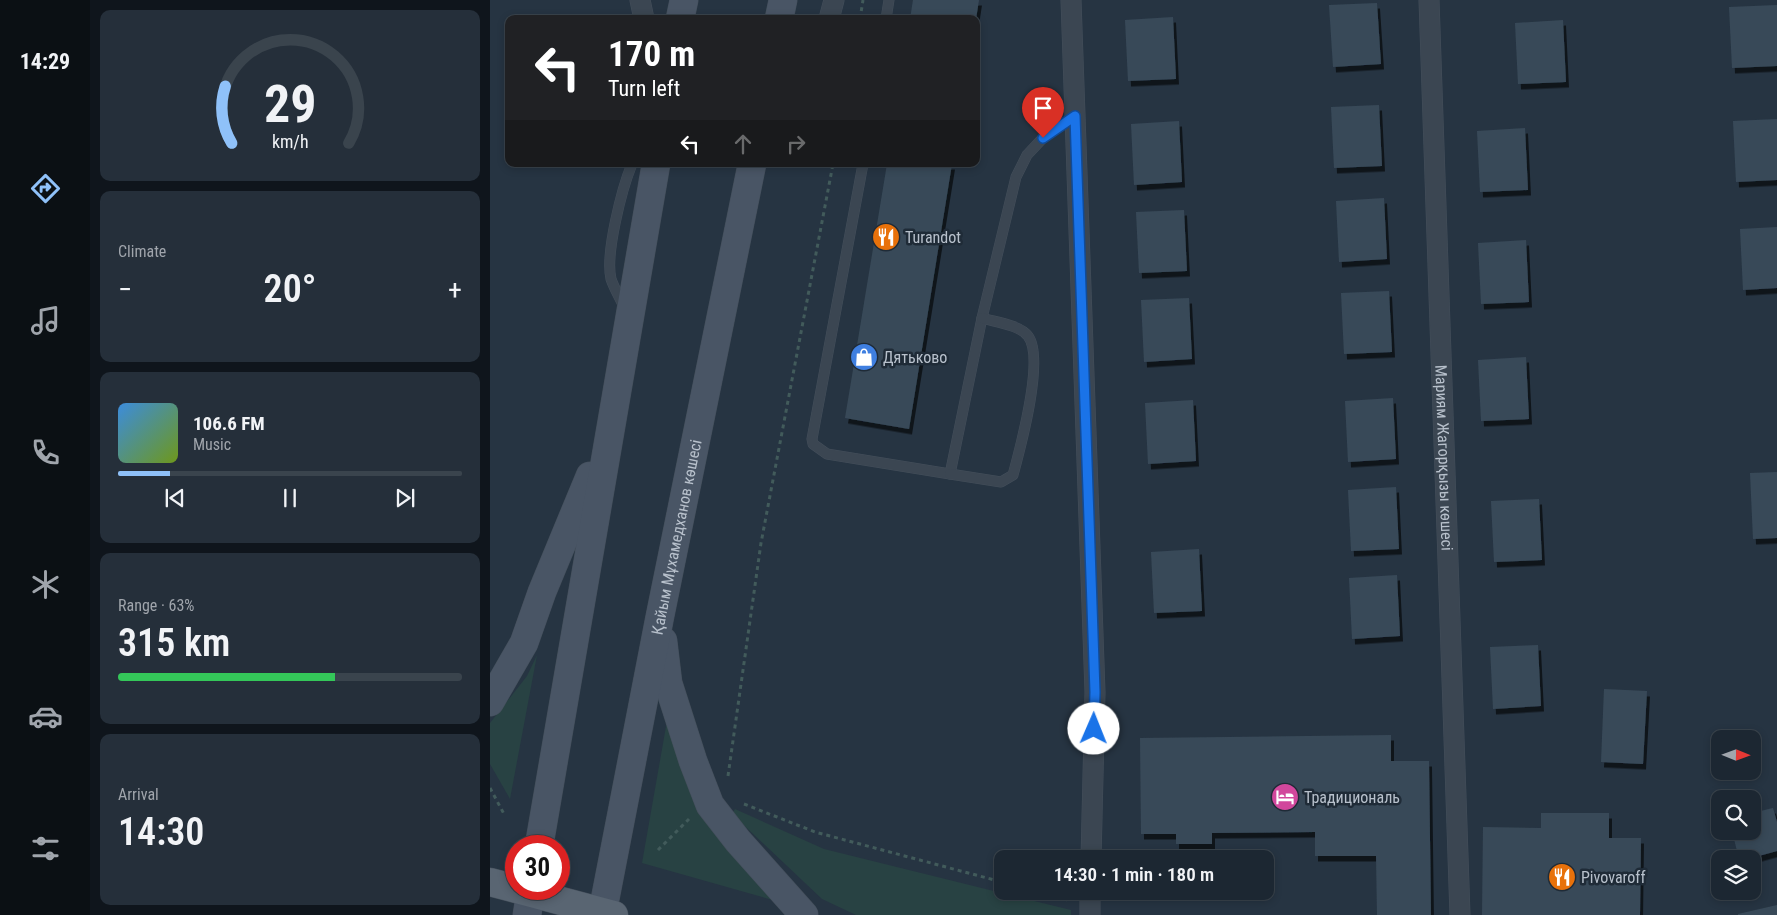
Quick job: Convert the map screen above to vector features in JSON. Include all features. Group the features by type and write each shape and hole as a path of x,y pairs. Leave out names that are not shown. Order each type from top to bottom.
{"main road":[{"path":"681,15 684,0"},
{"path":"780,15 782,0"},
{"path":"541,835 608,433 655,167"},
{"name":"Қайым Мұхамедханов көшесі","path":"606,914 660,616 751,167"},
{"path":"490,702 524,643 542,592 608,433"},
{"path":"660,616 668,683 693,761 710,805 738,841 804,915"},
{"path":"490,882 505,889"},
{"path":"534,900 606,914"}],"street":[{"path":"640,0 643,15"},
{"path":"830,15 834,0"},
{"path":"1071,0 1095,692 1091,850"},
{"name":"Мариям Жагорқызы көшесі","path":"1429,0 1460,915"}],"lane":[{"path":"887,15 889,0"},
{"path":"950,474 982,318 1016,177 1027,154 1043,138 1075,116"},
{"path":"630,318 611,278 610,256 626,179 631,167"},
{"path":"862,167 812,438 813,444 827,454 1001,482 1009,480 1013,475 1028,421 1034,351 1028,336 1021,330 982,318"}],"path":[{"path":"861,15 864,0"},
{"path":"727,779 760,543 832,167"},
{"path":"490,788 504,814"},
{"path":"743,803 815,832 994,880"},
{"path":"658,850 693,815"},
{"path":"1073,900 1090,904"}],"green space":[{"path":"537,655 510,799 490,764 490,723 527,676"},
{"path":"668,715 783,903 642,863"},
{"path":"735,809 824,849 994,891 994,900 1031,900 1071,910 1071,915 856,915 822,899 732,814"}],"building":[{"path":"913,0 979,0 977,15 911,15"},
{"path":"1377,3 1381,64 1333,67 1329,5"},
{"path":"1777,5 1777,66 1732,68 1729,7"},
{"path":"1173,17 1176,79 1128,81 1125,20"},
{"path":"1563,20 1566,82 1518,84 1515,23"},
{"path":"1379,105 1382,166 1334,168 1331,107"},
{"path":"1777,119 1777,180 1736,182 1733,121"},
{"path":"1179,121 1182,182 1134,185 1131,124"},
{"path":"1525,128 1528,190 1480,192 1477,131"},
{"path":"887,167 952,167 909,429 845,418"},
{"path":"1384,198 1387,259 1339,262 1336,201"},
{"path":"1184,210 1187,271 1139,273 1136,212"},
{"path":"1777,227 1777,288 1743,290 1740,229"},
{"path":"1526,240 1529,302 1481,304 1478,243"},
{"path":"1389,291 1392,352 1344,354 1341,293"},
{"path":"1189,298 1192,359 1144,362 1141,300"},
{"path":"1526,357 1529,419 1481,421 1478,360"},
{"path":"1393,398 1396,459 1348,462 1345,401"},
{"path":"1193,400 1196,461 1148,464 1145,403"},
{"path":"1777,472 1777,538 1753,539 1750,473"},
{"path":"1396,487 1399,549 1351,551 1348,490"},
{"path":"1539,499 1542,560 1494,562 1491,501"},
{"path":"1199,549 1202,611 1154,613 1151,552"},
{"path":"1397,575 1400,636 1352,639 1349,578"},
{"path":"1538,645 1541,706 1493,709 1490,647"},
{"path":"1604,689 1647,691 1643,764 1601,762"},
{"name":"Традициональ","path":"1391,735 1391,761 1429,761 1431,915 1377,915 1376,856 1315,856 1315,832 1212,833 1212,844 1176,844 1176,834 1141,834 1140,738"},
{"path":"1773,808 1777,822 1777,851 1761,855 1761,850 1737,850 1734,840 1761,840 1761,811"},
{"name":"Pivovaroff","path":"1541,813 1609,813 1609,838 1641,838 1640,915 1482,915 1483,827 1541,828"},
{"path":"1777,905 1777,915 1738,915 1738,914"}],"place":[{"name":"Turandot","path":"886,237"},
{"name":"Дятьково","path":"864,357"},
{"name":"Традициональ","path":"1285,797"},
{"name":"Pivovaroff","path":"1562,877"}],"route":[{"path":"1043,138 1075,116 1095,692 1094,729"}]}
